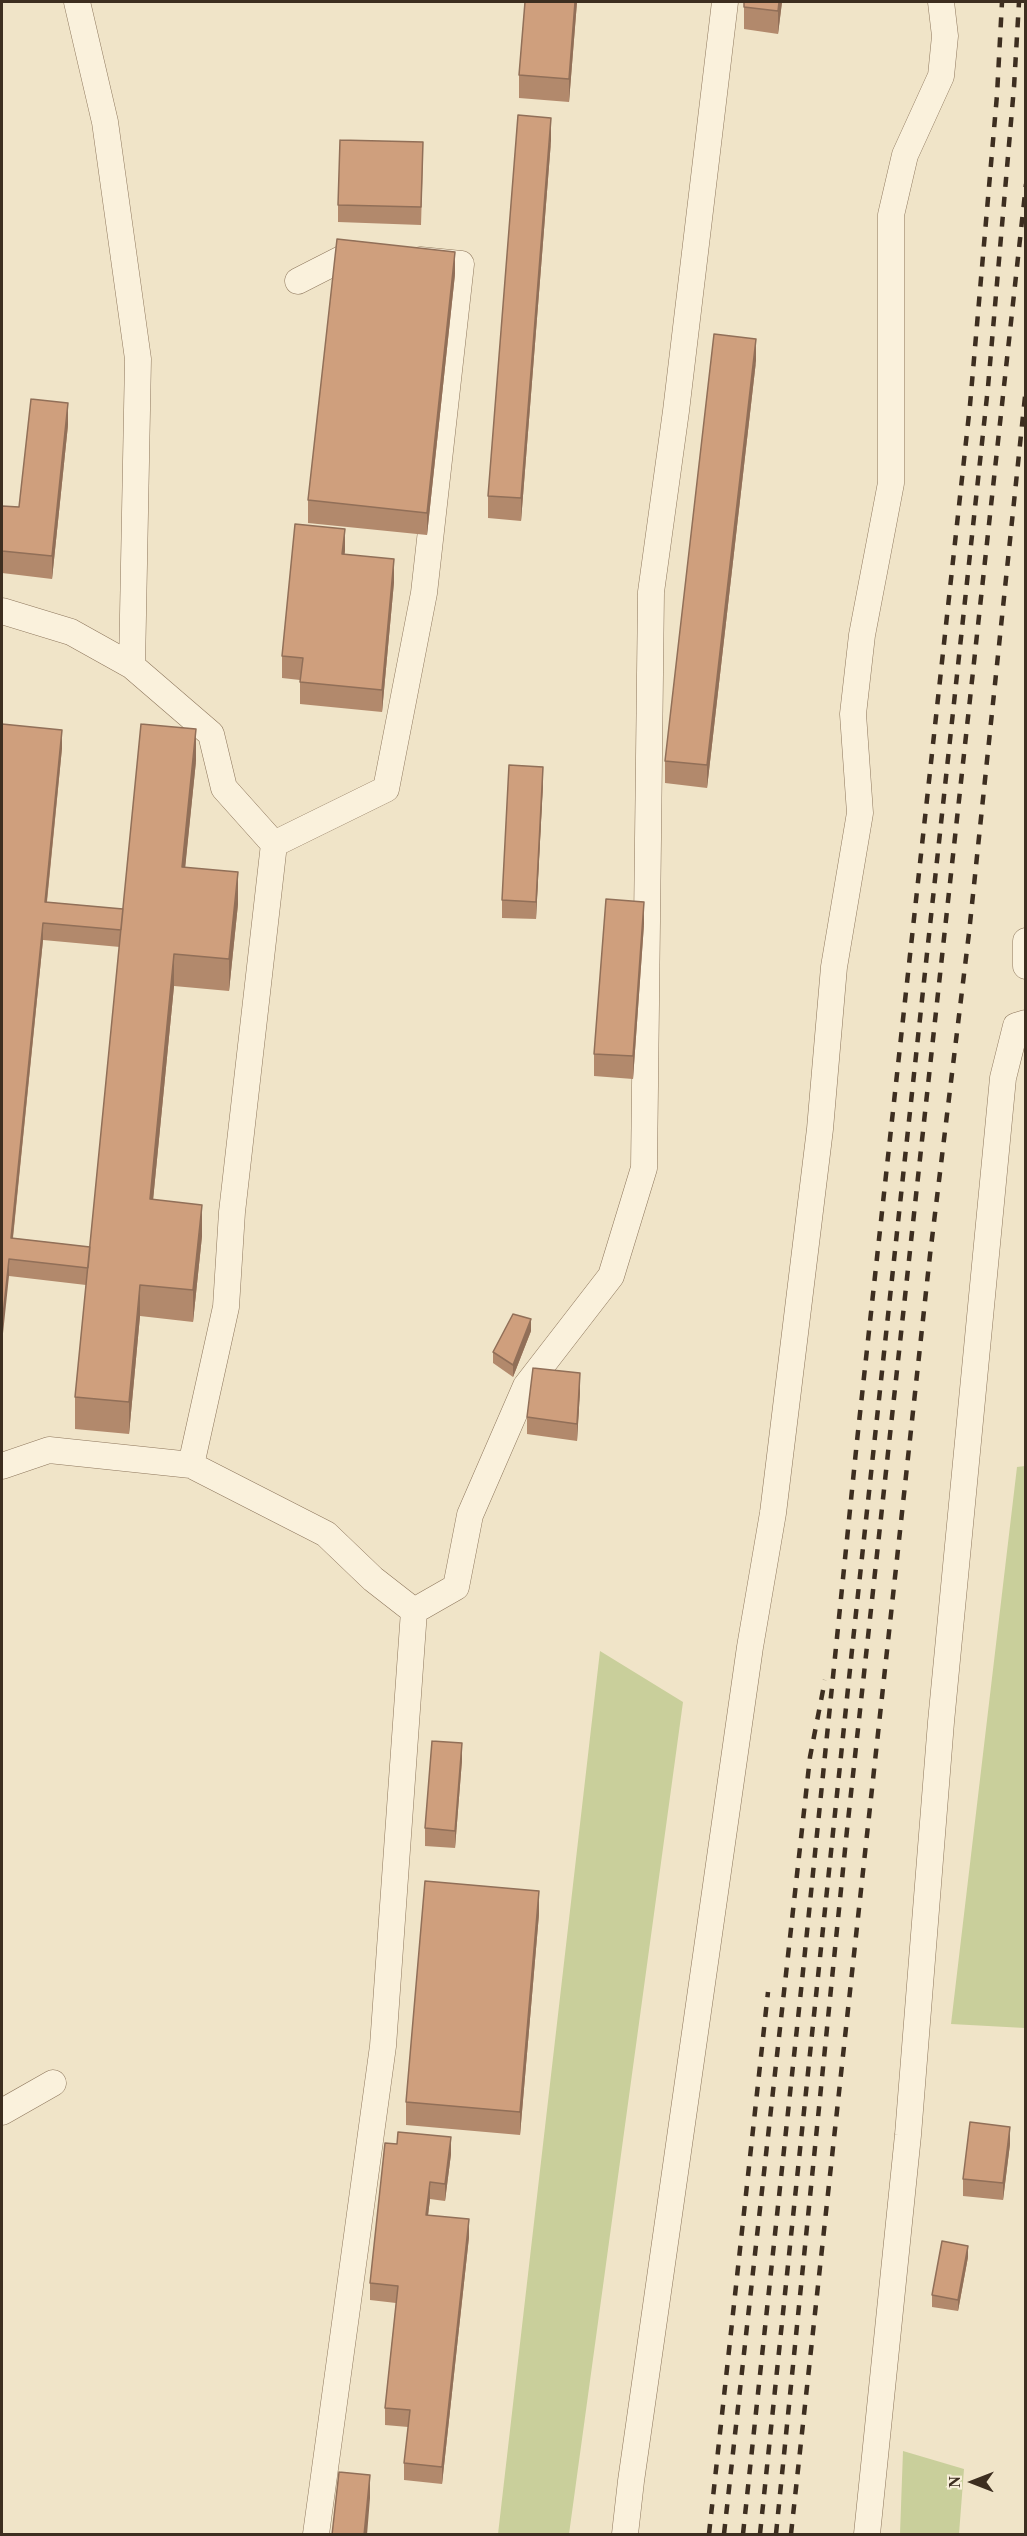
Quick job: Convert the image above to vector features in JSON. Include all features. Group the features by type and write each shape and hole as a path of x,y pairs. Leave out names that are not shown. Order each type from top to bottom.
{"lane":[{"path":"77,2 105,122 138,359 132,666"},
{"path":"414,1611 456,1587 470,1515 526,1386 611,1276 645,1168 651,592 676,411 725,2"},
{"path":"625,2535 748,1659 773,1513 820,1129 834,967 860,813 853,714 862,635 891,483 891,214 905,155 941,76 945,36 941,2"},
{"path":"274,844 386,789 424,592 462,264 351,254 298,281"},
{"path":"2,611 71,632 132,666 211,734 224,788 274,844 232,1212 226,1307 191,1465"},
{"path":"1026,941 1024,952 1026,966"},
{"path":"867,2535 908,2134 941,1722 1003,1078 1016,1026 1026,1023"},
{"path":"2,1466 49,1450 191,1465 326,1534 373,1578 414,1611"},
{"path":"316,2535 383,2046 414,1611"},
{"path":"2,2112 53,2083"}],"green space":[{"path":"1025,1466 1025,2028 951,2024 1017,1467"},
{"path":"600,1651 683,1702 569,2534 498,2534"},
{"path":"903,2451 964,2469 959,2534 900,2534"}],"building":[{"path":"525,2 575,2 569,79 519,75"},
{"path":"744,2 779,2 778,11 744,7"},
{"path":"518,115 551,118 521,498 488,496"},
{"path":"340,140 423,142 421,207 338,205"},
{"path":"337,239 455,252 427,513 308,500"},
{"path":"714,334 756,339 707,765 665,761"},
{"path":"31,399 68,403 52,556 2,551 2,506 19,507"},
{"path":"295,524 345,529 342,554 394,559 382,690 300,682 303,658 282,656"},
{"path":"2,724 62,730 45,902 123,909 121,930 43,923 11,1238 90,1247 88,1268 9,1259 2,1325"},
{"path":"141,724 196,729 182,867 238,872 229,959 174,954 150,1199 202,1205 193,1290 140,1285 129,1402 75,1397"},
{"path":"509,765 543,767 536,902 502,900"},
{"path":"606,899 644,902 633,1056 594,1054"},
{"path":"513,1314 531,1319 513,1365 493,1352"},
{"path":"533,1368 580,1373 577,1424 527,1417"},
{"path":"432,1741 462,1743 455,1831 425,1828"},
{"path":"425,1881 539,1891 520,2112 406,2102"},
{"path":"970,2122 1010,2127 1003,2183 963,2179"},
{"path":"398,2132 451,2137 445,2184 430,2182 426,2215 469,2219 442,2467 404,2463 410,2410 385,2408 398,2286 370,2283 385,2143 397,2144"},
{"path":"942,2241 968,2246 958,2300 932,2295"},
{"path":"339,2472 370,2475 364,2535 332,2535"}],"railway":[{"path":"743,2534 857,1441 970,405 997,95 1002,2"},
{"path":"760,2534 852,1650 988,387 1014,87 1019,2"},
{"path":"776,2534 847,1830 1026,184"},
{"path":"791,2534 930,1255 969,933 1026,387"},
{"path":"724,2534 810,1757 825,1680"},
{"path":"709,2534 768,1992"}]}
